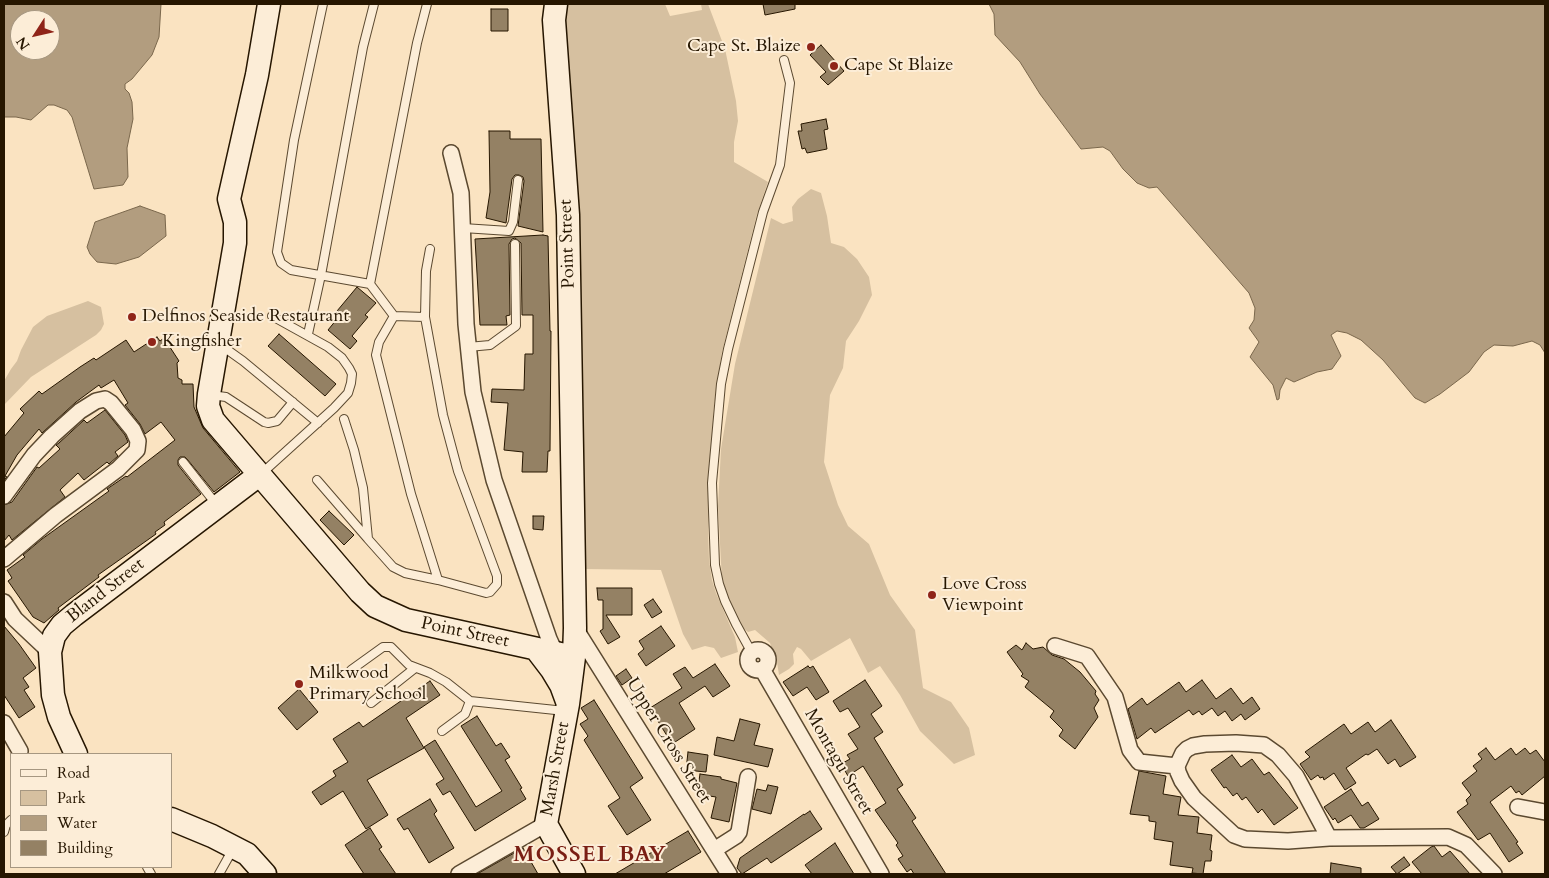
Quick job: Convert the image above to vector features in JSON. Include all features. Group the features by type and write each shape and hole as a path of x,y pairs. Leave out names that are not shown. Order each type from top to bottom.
{"street":[{"name":"Point Street","path":"270,4 257,75 229,199 235,222 235,243 209,394 208,406 213,420 360,592 375,606 406,620 555,652 575,628 568,215 554,20 556,4"},
{"path":"450,153 461,193 466,324 473,392 494,480 555,652 552,670 565,700"},
{"path":"4,496 34,455 52,436 96,400 105,399 111,402 133,430 138,441 137,450 118,469 56,515 4,560"},
{"name":"Bland Street","path":"76,753 59,717 53,695 50,652 54,636 62,625 259,475"},
{"path":"4,602 15,619 50,652"},
{"name":"Upper Cross Street","path":"575,628 729,874"},
{"path":"1055,646 1087,656 1115,697 1130,750 1138,762 1178,766"},
{"name":"Montagu Street","path":"752,653 760,650 767,655 767,663 762,669 881,874"},
{"name":"Marsh Street","path":"555,652 565,700 546,824 574,874"},
{"path":"4,723 20,751"},
{"path":"1330,838 1296,776 1278,755 1264,745 1236,743 1193,746 1183,753 1178,766 1182,782 1194,798 1234,834 1245,839 1288,841 1330,838 1448,837 1466,845 1494,874"},
{"path":"714,850 739,832 748,777"},
{"path":"1518,807 1545,812"},
{"path":"172,819 247,854 265,874"},
{"path":"459,874 546,824"}],"lane":[{"path":"323,4 294,140 277,252 278,257 285,267 290,270 370,284 394,316"},
{"path":"308,334 362,56 374,4"},
{"path":"370,284 417,43 427,4"},
{"path":"752,653 725,601 719,584 715,565 712,483 721,384 728,349 763,212 780,165 790,83 784,60"},
{"path":"462,228 509,231 513,222 518,180"},
{"path":"468,347 490,345 516,326 515,244"},
{"path":"317,480 393,567 405,573 486,593 490,592 497,584 497,576 488,549 458,471 443,415 425,317 426,279 430,249"},
{"path":"259,475 348,394 352,374 342,358 328,347 308,334 272,316"},
{"path":"394,316 425,317"},
{"path":"394,316 379,342 376,355 411,494 438,580"},
{"path":"218,347 229,351 243,361 318,423"},
{"path":"209,394 226,397 268,423 277,421 293,402"},
{"path":"344,419 363,488 368,539"},
{"path":"183,462 218,506"},
{"path":"351,670 387,646 391,647 409,665 446,682 470,701 565,700"},
{"path":"371,703 415,668"},
{"path":"442,731 465,714 470,701"},
{"path":"4,832 6,825 10,821"},
{"path":"219,874 234,847"}],"green space":[{"path":"564,4 665,4 670,16 702,10 701,4 708,4 725,49 736,101 738,121 734,142 734,162 768,182 757,214 722,352 714,406 708,529 709,560 716,593 735,637 738,652 721,658 714,648 705,646 692,650 683,634 661,570 583,569"},
{"path":"811,189 821,193 831,243 844,247 857,259 869,277 872,295 846,341 843,368 830,395 824,462 838,505 848,526 869,544 890,595 915,630 923,688 951,702 969,728 975,755 954,764 920,731 900,695 880,666 868,673 850,638 811,661 797,647 793,654 794,664 779,675 777,662 770,643 755,630 748,632 743,628 732,609 722,581 718,506 721,449 735,364 771,218 783,224 793,221 792,207 798,199"},
{"path":"88,301 101,307 104,324 101,330 31,377 4,405 4,381 17,361 33,327 47,316"}],"water":[{"path":"4,4 161,4 159,37 152,55 132,79 125,84 125,89 129,93 132,102 133,119 127,148 128,177 123,185 94,189 72,117 67,110 54,105 48,105 31,120 4,117"},
{"path":"989,4 1545,4 1545,353 1540,345 1532,341 1513,346 1494,345 1484,352 1469,372 1425,403 1415,398 1383,360 1361,340 1347,333 1337,331 1331,335 1341,356 1332,369 1317,372 1294,382 1286,378 1277,400 1273,385 1250,357 1259,342 1249,328 1254,320 1255,308 1249,293 1157,187 1149,188 1137,183 1123,169 1110,151 1103,147 1081,149 1040,94 1020,62 995,35 994,14"},
{"path":"140,206 165,215 166,236 139,257 116,264 97,262 87,247 95,222"}],"building":[{"path":"763,4 795,4 795,9 765,15"},
{"path":"491,9 508,9 508,31 491,31"},
{"name":"Cape St Blaize","path":"821,45 844,71 828,85 820,77 826,72 810,55"},
{"path":"826,119 828,129 824,130 827,149 807,153 805,148 802,149 798,131 802,131 801,124"},
{"path":"489,131 510,131 510,139 541,139 543,232 518,226 524,181 523,177 519,175 515,175 512,179 506,223 486,218 490,192"},
{"path":"548,236 551,331 550,451 548,451 547,472 522,472 523,452 504,450 508,403 491,402 492,389 524,390 525,354 533,354 533,315 522,315 521,243 515,238 509,244 510,315 506,316 507,325 480,325 475,239"},
{"path":"357,287 376,303 365,315 368,317 352,336 357,341 350,349 328,330 341,314 337,311"},
{"path":"279,334 336,384 325,396 268,346"},
{"path":"157,337 160,341 164,338 179,361 177,363 178,378 182,380 182,384 193,384 194,407 203,428 240,472 214,492 187,459 180,457 178,465 201,494 164,522 165,525 155,532 156,534 98,575 99,577 58,608 59,610 44,623 33,617 8,581 12,578 7,570 25,557 23,555 42,539 109,491 107,489 127,477 175,440 161,422 145,434 140,424 125,405 128,403 114,380 101,388 99,385 76,402 42,433 39,429 17,455 4,480 4,437 24,413 20,409 39,391 42,394 94,358 96,360 126,340 134,352"},
{"path":"105,410 125,435 128,442 115,452 118,456 84,480 78,473 60,490 65,497 12,540 9,535 4,541 4,505 12,502 37,467 39,468 60,449 56,445 84,420 87,423"},
{"path":"329,511 354,535 344,545 320,520"},
{"path":"533,516 544,516 543,530 533,529"},
{"path":"597,588 632,588 632,615 606,615 620,637 608,644 600,631 603,629 603,600 598,600"},
{"path":"653,599 662,612 652,618 644,605"},
{"path":"4,626 36,668 23,678 29,687 24,690 35,707 19,718 4,695"},
{"path":"661,626 675,646 646,666 638,654 644,649 639,641"},
{"path":"1026,643 1033,649 1043,647 1052,655 1064,659 1080,672 1096,691 1095,694 1099,700 1094,708 1098,717 1075,749 1059,736 1063,730 1050,717 1054,711 1025,687 1029,681 1021,676 1023,674 1007,652 1016,645 1022,650"},
{"path":"715,664 730,686 713,697 705,686 679,703 695,729 672,744 650,708 682,688 673,674 685,667 693,678"},
{"path":"808,666 810,668 813,666 829,692 816,700 807,687 793,696 783,682"},
{"path":"626,669 632,678 622,685 616,676"},
{"path":"865,680 882,706 871,714 883,732 874,738 903,785 897,789 916,818 912,821 946,874 914,874 911,869 907,872 898,859 903,856 896,845 898,843 875,810 886,803 863,766 848,776 841,764 850,759 847,755 858,749 848,734 860,727 848,708 840,712 833,701"},
{"path":"1202,680 1216,699 1231,688 1243,704 1252,697 1260,709 1245,720 1241,714 1232,721 1225,711 1218,716 1212,708 1202,715 1199,711 1193,715 1189,710 1155,733 1151,728 1137,739 1128,709 1142,698 1147,705 1179,682 1186,692"},
{"path":"430,681 440,695 406,718 424,748 367,780 388,815 366,829 343,791 321,805 312,792 336,776 333,771 348,762 333,739 359,722 363,727"},
{"path":"299,689 318,712 297,730 278,708"},
{"path":"594,700 643,778 630,787 651,820 627,835 608,806 620,798 584,740 588,736 580,724 588,719 581,708"},
{"path":"477,716 496,746 501,743 510,757 505,760 522,788 520,789 526,799 475,831 450,791 443,795 436,784 444,779 424,747 435,740 476,807 502,791 461,726"},
{"path":"740,719 760,724 754,745 773,749 768,767 714,755 717,737 734,741"},
{"path":"1391,720 1416,757 1400,767 1395,759 1388,764 1377,749 1346,768 1356,783 1345,790 1334,773 1324,780 1323,777 1320,778 1318,775 1311,780 1300,764 1310,757 1305,752 1344,724 1351,734 1368,722 1375,732"},
{"path":"1486,748 1495,760 1511,748 1516,755 1525,748 1530,754 1536,750 1545,762 1545,776 1522,795 1519,791 1516,793 1511,786 1490,802 1518,842 1516,843 1523,853 1509,862 1490,833 1478,840 1457,812 1468,804 1466,800 1471,795 1462,783 1477,771 1473,766 1482,759 1478,754"},
{"path":"688,752 708,755 706,772 686,770"},
{"path":"1232,755 1241,767 1252,759 1264,775 1269,772 1298,808 1274,825 1262,809 1258,813 1246,797 1242,800 1237,793 1233,796 1226,787 1224,788 1211,770"},
{"path":"1139,771 1166,776 1163,794 1181,797 1178,815 1199,817 1197,833 1212,835 1211,861 1205,861 1203,874 1192,873 1193,868 1170,865 1173,842 1154,839 1156,822 1149,821 1149,816 1130,814"},
{"path":"700,774 721,777 721,779 737,783 729,822 711,818 716,797 697,794"},
{"path":"768,785 778,787 771,814 752,809 757,789 766,791"},
{"path":"1351,789 1362,806 1368,802 1379,819 1364,828 1360,828 1351,815 1338,823 1335,818 1333,820 1324,807"},
{"path":"430,799 437,811 434,814 454,848 429,863 408,828 404,830 397,819"},
{"path":"810,811 822,829 771,863 767,858 742,874 737,868 740,858"},
{"path":"370,828 382,847 379,849 396,874 364,874 345,845"},
{"path":"688,831 701,852 664,874 615,874"},
{"path":"835,843 854,874 812,874 805,865"},
{"path":"1434,846 1442,857 1450,851 1470,874 1422,874 1412,862"},
{"path":"523,848 538,874 477,874"},
{"path":"1404,857 1410,865 1397,874 1391,867"},
{"path":"1331,863 1361,868 1361,874 1330,874"}],"place":[{"name":"Cape St. Blaize","path":"811,47"},
{"name":"Cape St Blaize","path":"834,66"},
{"name":"Delfinos Seaside Restaurant","path":"132,317"},
{"name":"Kingfisher","path":"152,342"},
{"name":"Love Cross Viewpoint","path":"932,595"},
{"name":"Milkwood Primary School","path":"299,684"}],"district":[{"name":"MOSSEL BAY","path":"590,856"}]}
